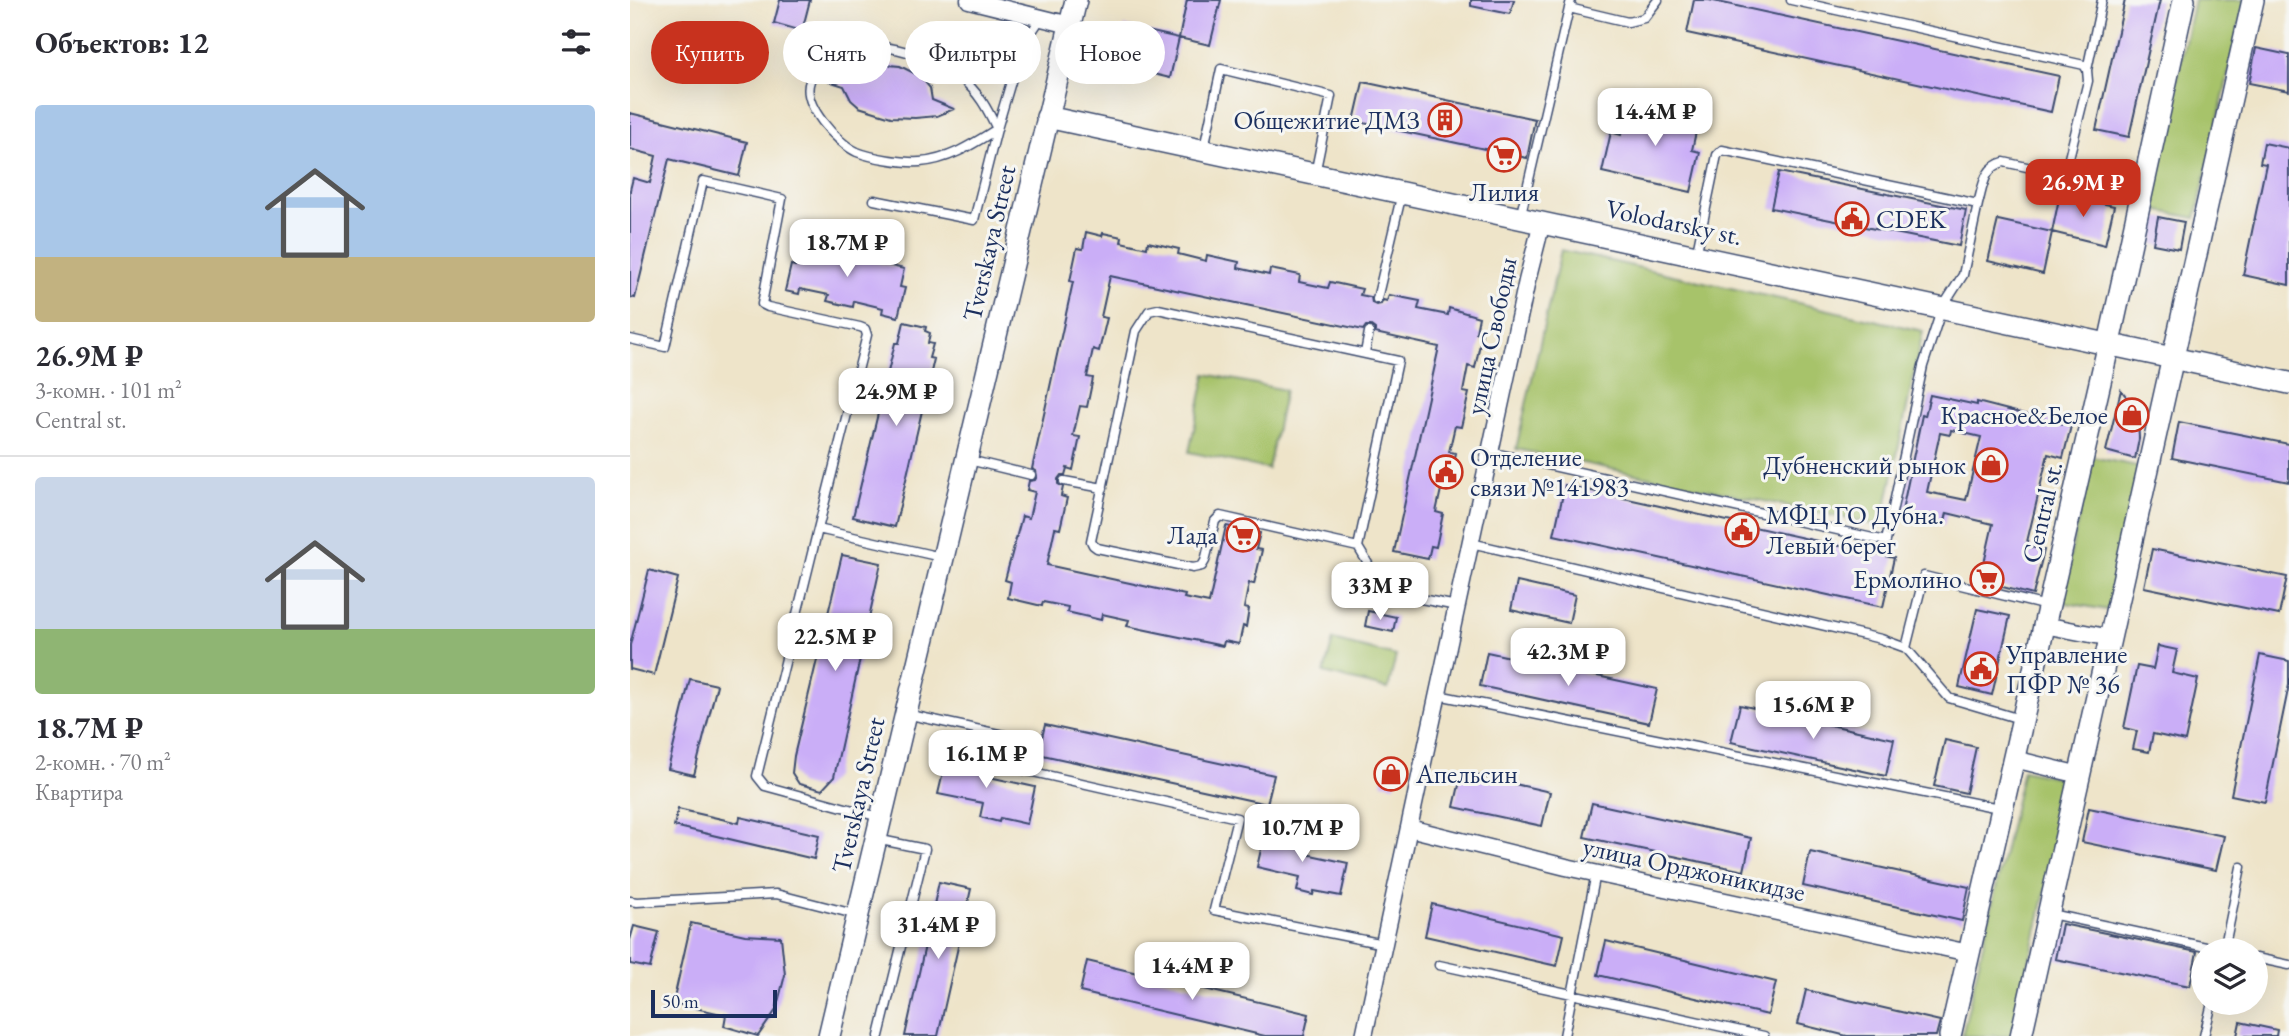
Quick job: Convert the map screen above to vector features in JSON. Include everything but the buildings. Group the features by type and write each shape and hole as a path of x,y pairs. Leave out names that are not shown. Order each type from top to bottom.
{"main road":[{"name":"Tverskaya Street","path":"1071,21 1076,0"},
{"name":"Central st.","path":"1951,1036 2143,192 2184,0"},
{"path":"2021,1036 2253,0"},
{"name":"Tverskaya Street","path":"828,1036 1055,84"},
{"name":"Volodarsky st.","path":"1047,117 2289,383"}],"street":[{"path":"970,0 1055,21"},
{"name":"улица Свободы","path":"1364,1036 1542,222"},
{"path":"2046,616 2111,638"},
{"path":"2014,759 2080,775"},
{"name":"улица Орджоникидзе","path":"1409,828 1596,873 1969,953"}],"lane":[{"path":"1644,18 1649,0"},
{"path":"1520,218 1570,4 1628,22 1644,18 1658,0"},
{"path":"1791,0 2084,65 2087,70"},
{"path":"2065,174 2088,81 2087,70 2102,0"},
{"path":"874,200 974,220 1021,48 1041,18"},
{"path":"877,47 909,53 937,64 959,77 981,97 997,129 957,153 920,162 889,159 855,151 823,124 811,105 808,83 821,63 842,53 877,47"},
{"path":"1203,150 1221,69 1331,96 1315,174"},
{"path":"1696,256 1717,155 1722,150 1978,204"},
{"path":"1490,452 1886,541 1923,366 1942,308 1963,275 1987,172 1994,165 2004,162 2143,192"},
{"path":"630,340 665,347 703,181 782,199 762,304 865,329 867,335 757,776 765,786 881,817"},
{"path":"1377,299 1402,193"},
{"path":"1358,547 1220,516 1215,521 1202,566 1193,568 1097,548 1091,541 1136,331 1149,311 1158,309 1398,361 1358,547 1385,592 1457,606"},
{"path":"1364,354 1369,332"},
{"path":"967,460 1031,475"},
{"path":"1064,481 1103,488"},
{"path":"818,529 943,558"},
{"path":"1471,543 1881,639 1906,648 1949,698 2023,719"},
{"path":"1906,648 1924,576 2046,616"},
{"path":"1438,695 2002,809"},
{"path":"906,714 1008,736 1002,765 1237,818 1214,910 1384,944"},
{"path":"876,838 925,849 879,1036"},
{"path":"2225,938 2241,867"},
{"path":"1564,1036 1596,873"},
{"path":"630,901 776,894 858,915"},
{"path":"2048,914 2191,944"},
{"path":"2268,961 2289,965"},
{"path":"1439,965 1764,1036"},
{"path":"2204,1036 2209,1015"}],"green space":[{"path":"2194,0 2245,0 2196,218 2149,209"},
{"path":"1561,250 1923,331 1882,526 1516,449"},
{"path":"1206,374 1285,390 1268,469 1189,452"},
{"path":"2092,457 2142,467 2108,610 2060,602"},
{"path":"1333,640 1396,656 1388,689 1324,673"},
{"path":"2023,770 2070,780 2013,1036 1962,1036"}],"place":[{"name":"Общежитие ДМЗ","path":"1445,120"},
{"name":"Лилия","path":"1504,155"},
{"name":"CDEK","path":"1852,219"},
{"name":"Красное&Белое","path":"2132,415"},
{"name":"Дубненский рынок","path":"1991,465"},
{"name":"Отделение связи №141983","path":"1446,472"},
{"name":"МФЦ ГО Дубна. Левый берег","path":"1742,530"},
{"name":"Лада","path":"1243,535"},
{"name":"Ермолино","path":"1987,579"},
{"name":"Управление ПФР № 36","path":"1981,669"},
{"name":"Апельсин","path":"1391,774"}]}
